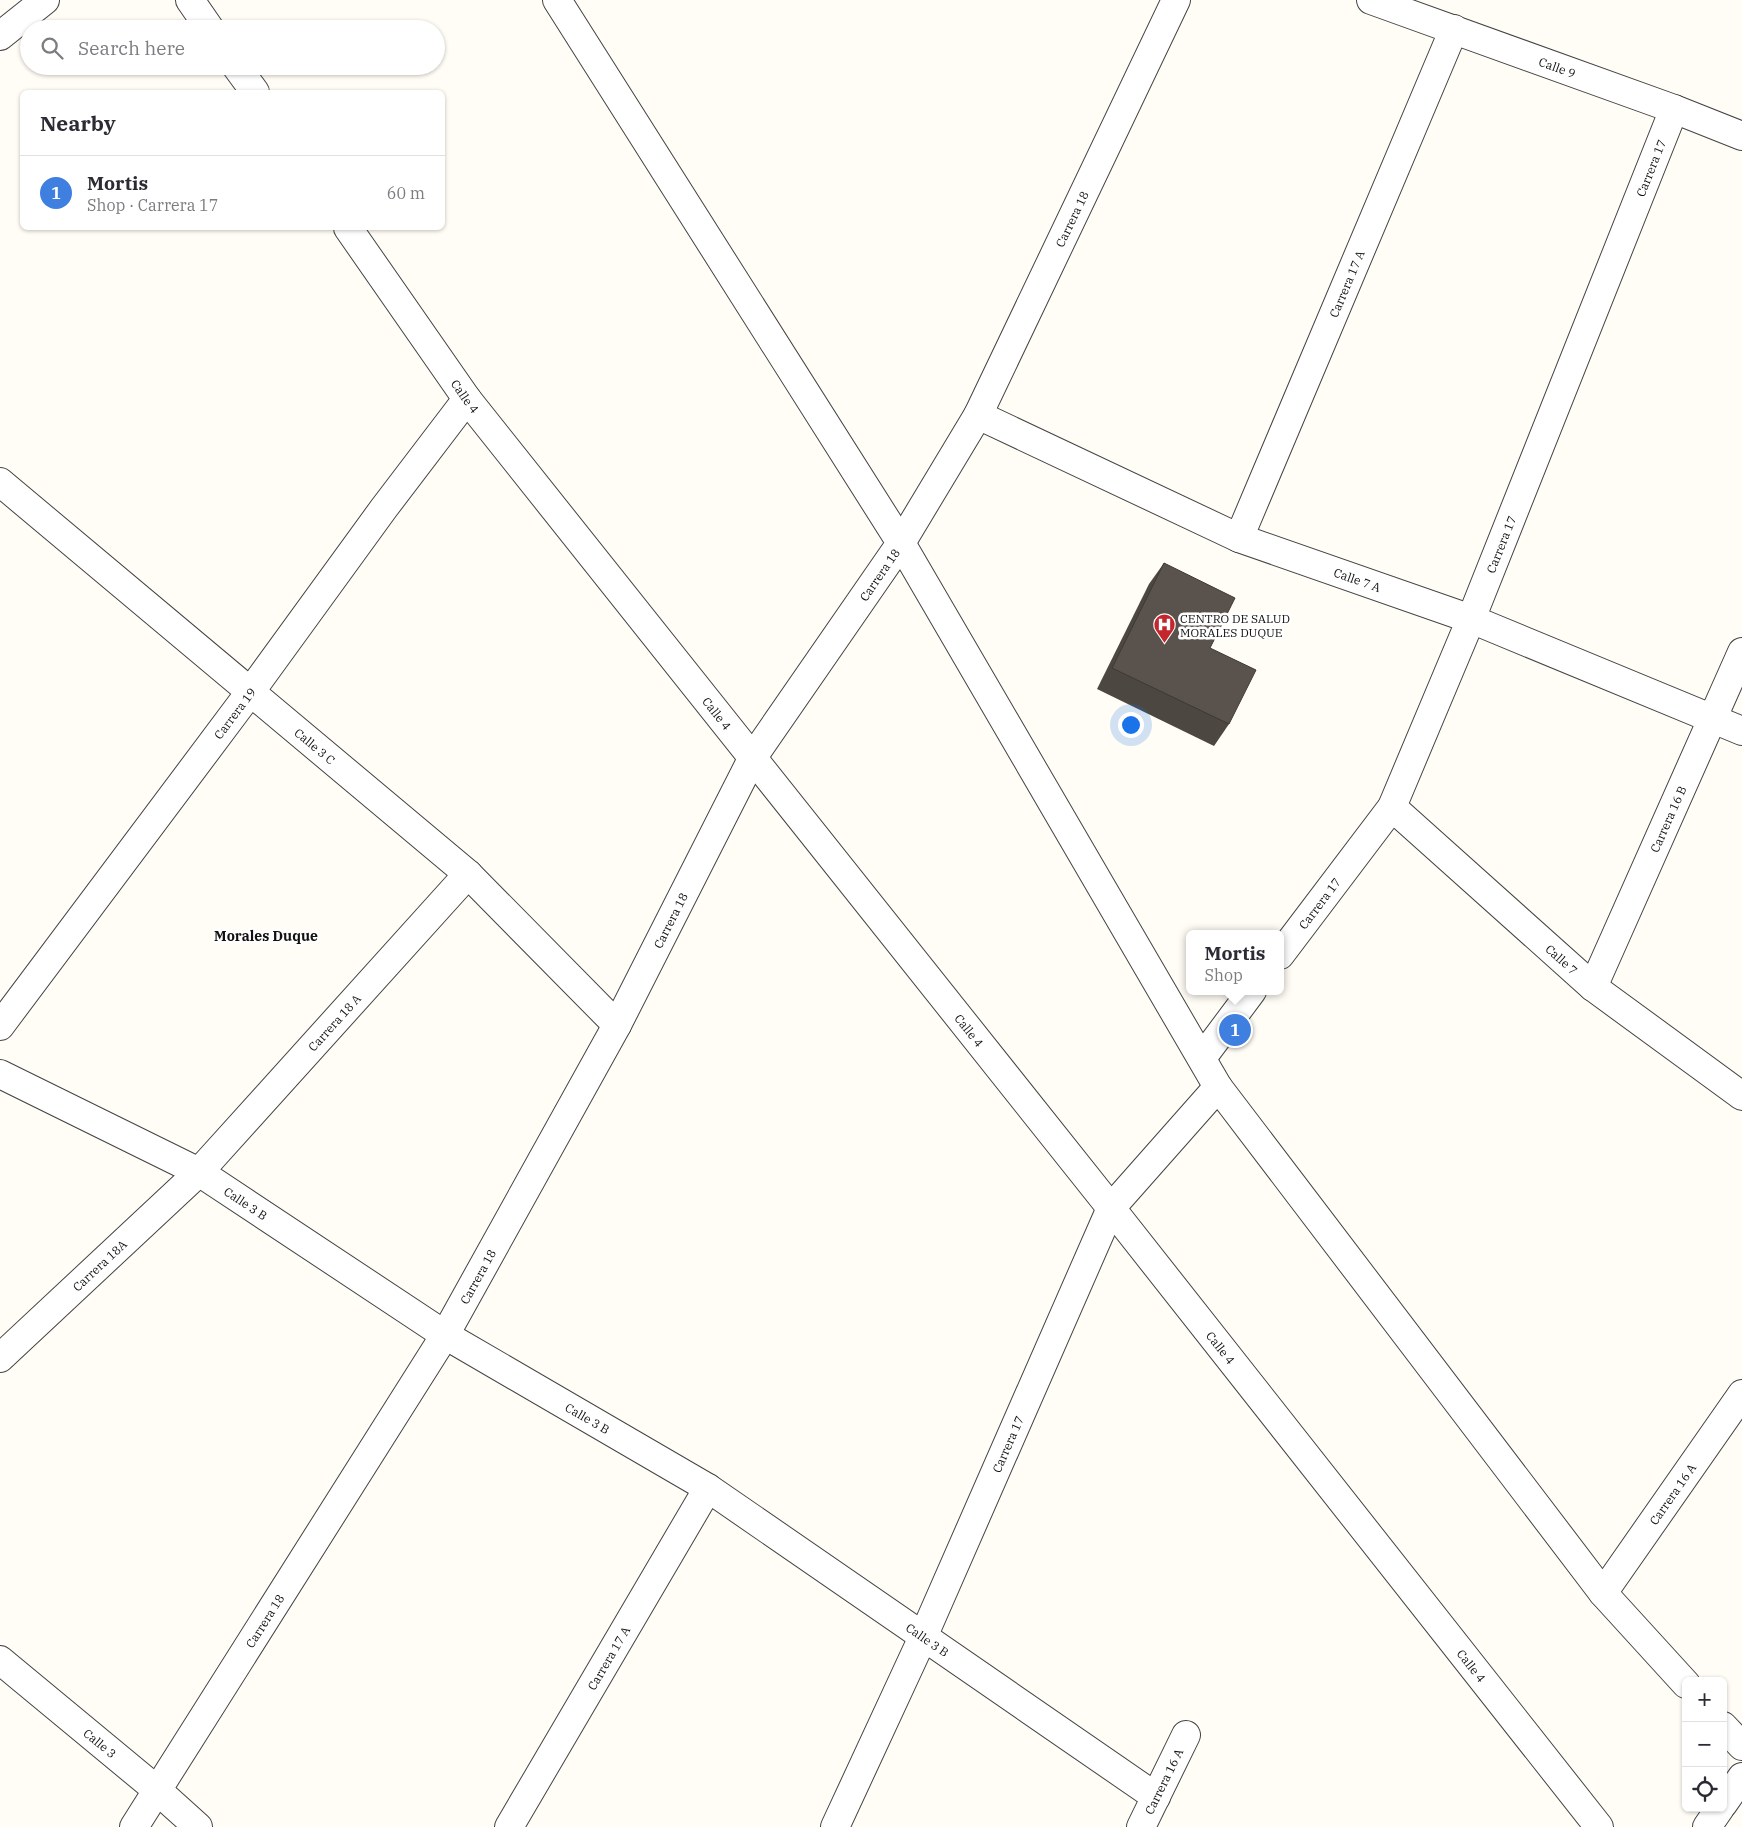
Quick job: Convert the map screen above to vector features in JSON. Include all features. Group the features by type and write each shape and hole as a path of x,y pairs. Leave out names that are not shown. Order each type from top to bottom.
{"street":[{"path":"0,36 45,0"},
{"path":"190,0 204,20"},
{"path":"557,0 901,543 1218,1087 1603,1593 1682,1680"},
{"name":"Carrera 18","path":"134,1827 446,1335 617,1025 753,757 901,543 978,415 1176,0"},
{"name":"Calle 9","path":"1371,0 1674,108 1742,136"},
{"name":"Carrera 17 A","path":"1240,538 1454,29"},
{"path":"243,75 254,90"},
{"name":"Carrera 17","path":"1284,950 1392,807 1471,619 1674,108"},
{"name":"Calle 4","path":"349,230 467,399 1111,1208 1599,1827"},
{"name":"Carrera 19","path":"0,1026 467,399"},
{"name":"Calle 7 A","path":"978,415 1240,538 1471,619 1742,731"},
{"name":"Calle 3 C","path":"0,482 468,874 617,1025"},
{"name":"Carrera 16 B","path":"1593,987 1742,652"},
{"name":"Calle 7","path":"1392,807 1593,987 1742,1096"},
{"name":"Carrera 18 A","path":"199,1172 468,874"},
{"path":"1202,1058 1249,995"},
{"name":"Calle 3 B","path":"0,1074 199,1172 446,1335 708,1488 1156,1797"},
{"name":"Carrera 17","path":"834,1827 923,1637 1111,1208 1218,1087"},
{"name":"Carrera 18A","path":"0,1358 199,1172"},
{"name":"Carrera 16 A","path":"1603,1593 1742,1394"},
{"name":"Carrera 17 A","path":"509,1827 708,1488"},
{"name":"Calle 3","path":"0,1660 157,1790 198,1827"},
{"path":"1727,1730 1742,1746"},
{"name":"Carrera 16 A","path":"1141,1827 1186,1735"},
{"path":"1727,1798 1742,1777"},
{"path":"1706,1827 1717,1812"}],"building":[{"name":"CENTRO DE SALUD MORALES DUQUE","path":"1164,563 1235,598 1210,648 1256,670 1229,724 1112,668"}],"place":[{"name":"CENTRO DE SALUD MORALES DUQUE","path":"1164,644"},
{"name":"Mortis","path":"1235,1030"}],"district":[{"name":"Morales Duque","path":"266,936"}]}
